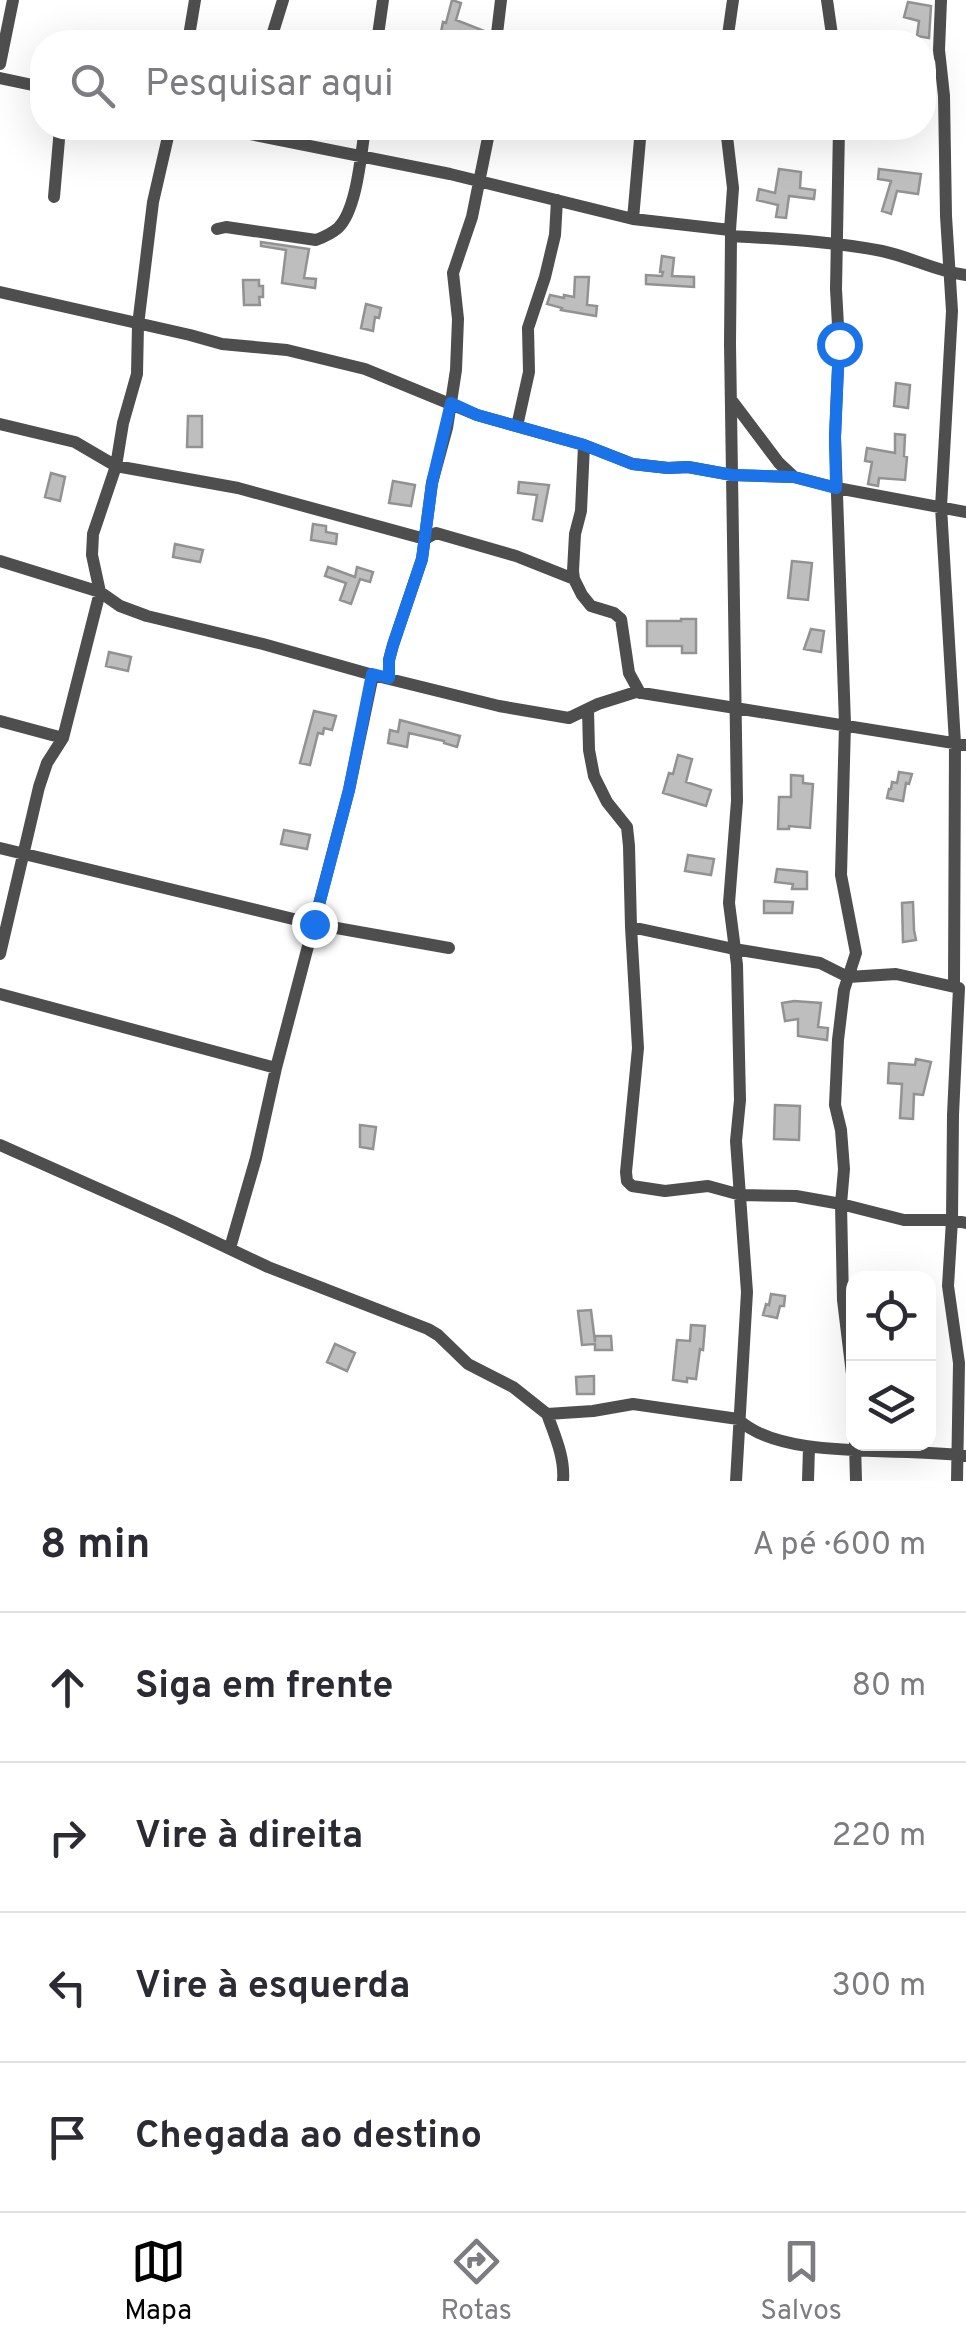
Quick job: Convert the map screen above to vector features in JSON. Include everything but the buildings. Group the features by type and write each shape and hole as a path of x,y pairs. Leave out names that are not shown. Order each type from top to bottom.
{"street":[{"path":"0,64 13,0"},
{"path":"190,30 195,0"},
{"path":"274,30 283,0"},
{"path":"378,30 383,0"},
{"path":"497,30 501,0"},
{"path":"729,30 734,0"},
{"path":"827,0 831,30"},
{"path":"941,0 939,50 952,311 941,508 960,744 960,988 953,1115 959,1222 948,1286 959,1363 961,1456 956,1481"},
{"path":"0,78 30,85"},
{"path":"54,197 59,140"},
{"path":"0,954 46,763 64,738 100,592 92,556 93,534 116,466 138,374 138,325 153,202 167,140"},
{"path":"288,140 634,219 886,252 948,273 966,275"},
{"path":"217,228 226,226 316,240 326,236 338,228 348,213 363,140"},
{"path":"389,678 389,660 400,620 422,559 432,483 451,403 458,320 453,273 467,234 488,140"},
{"path":"634,219 640,140"},
{"path":"727,140 733,188 731,400 736,708 736,801 729,903 740,1100 736,1142 747,1292 736,1481"},
{"path":"839,140 835,437 845,724 842,875 856,953 844,990 835,1104 844,1170 840,1204 843,1300 850,1361"},
{"path":"517,426 529,372 528,328 555,235 557,200"},
{"path":"0,292 222,344 287,350 364,369 477,415 584,445 632,464 794,477 966,512"},
{"path":"731,400 794,477"},
{"path":"0,424 75,442 116,466 238,488 425,539 436,533 574,578"},
{"path":"584,445 574,578 591,606 621,618 629,672 640,692"},
{"path":"0,562 100,592 120,606 147,616 499,706 569,718 612,698 640,692 960,744"},
{"path":"230,1248 349,790 372,674"},
{"path":"588,709 594,776 607,802 627,827 638,1048 627,1182 665,1191 708,1186 740,1195 796,1196 904,1220 959,1222"},
{"path":"0,721 64,738"},
{"path":"0,848 314,924 448,948"},
{"path":"631,927 820,962 848,976 896,974 960,988"},
{"path":"0,994 276,1068"},
{"path":"0,1145 268,1267 428,1329 468,1364 512,1387 547,1414 560,1451 563,1481"},
{"path":"547,1414 593,1412 633,1404 738,1419 747,1428 774,1440 809,1447 846,1446"},
{"path":"808,1481 809,1447"},
{"path":"855,1451 856,1481"},
{"path":"908,1451 961,1456"}],"route":[{"path":"314,924 349,790 372,674 389,678 393,645 422,559 432,483 451,403 500,423 584,445 632,464 794,477 836,488 839,344"}]}
